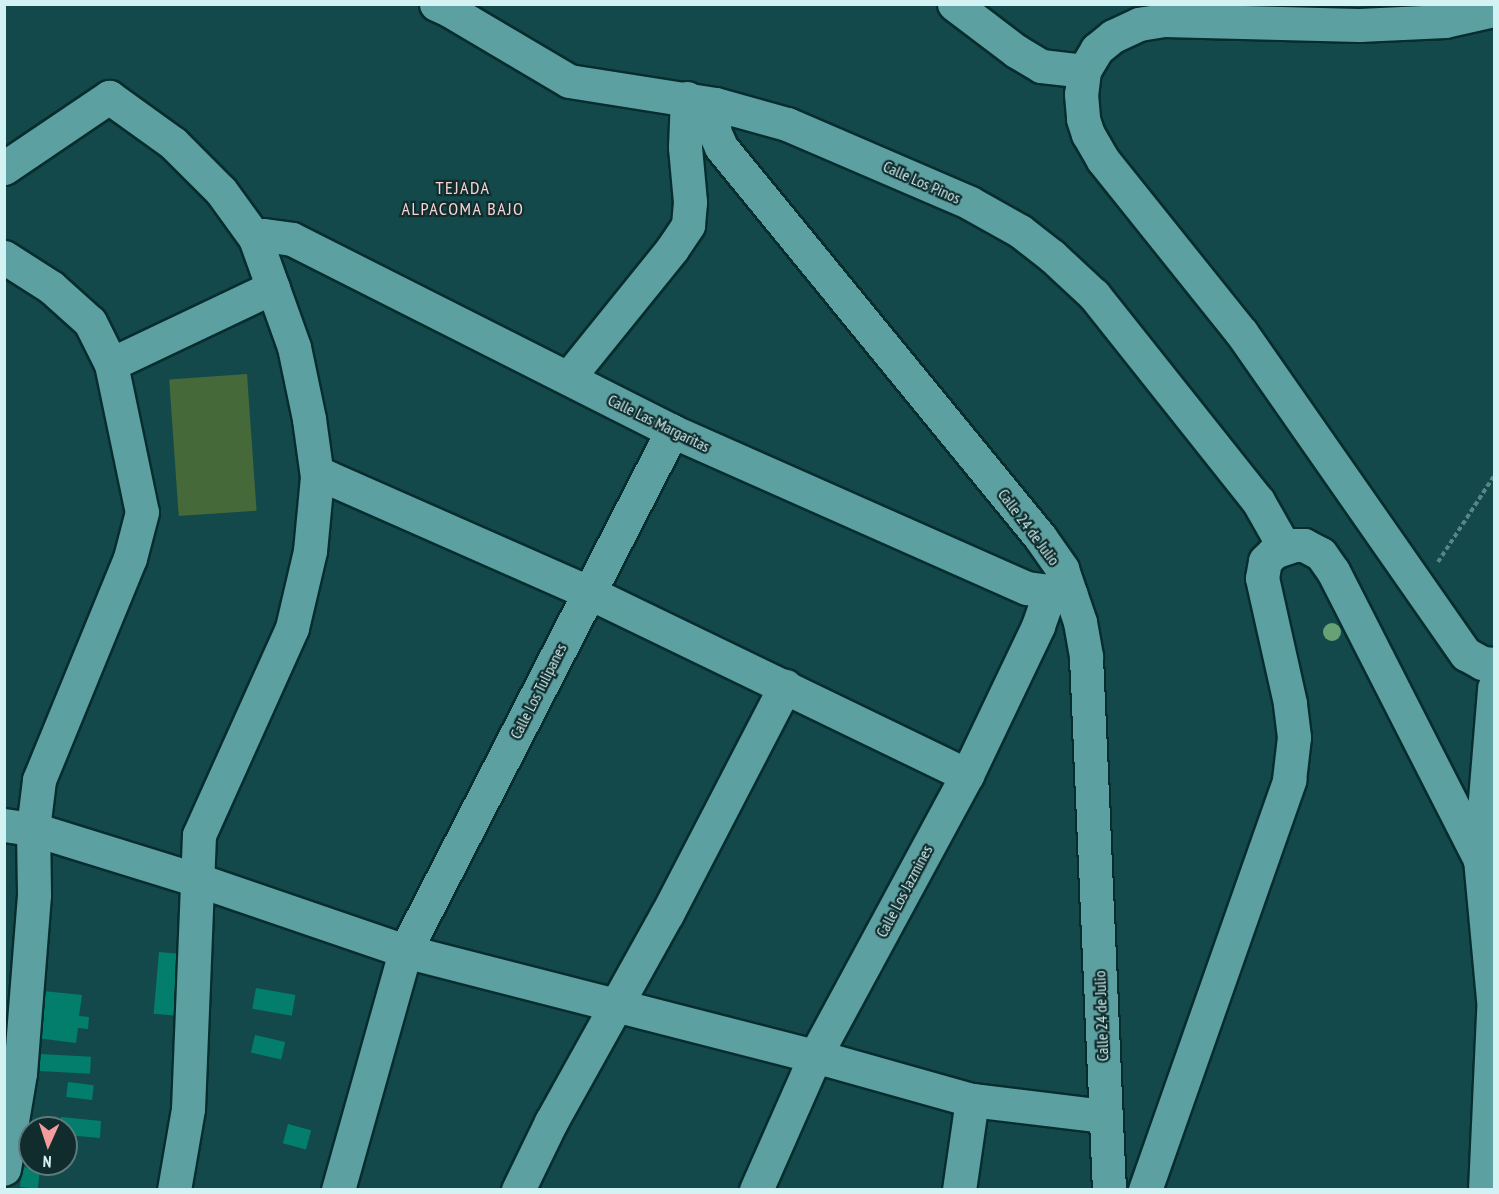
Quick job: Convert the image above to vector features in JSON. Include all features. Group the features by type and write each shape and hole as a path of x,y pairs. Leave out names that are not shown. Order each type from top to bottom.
{"street":[{"name":"Calle Los Pinos","path":"436,4 569,81 603,88 701,101 787,124 941,190 1020,231 1052,256 1094,295 1258,501 1284,547"},
{"path":"954,4 1016,51 1041,66 1084,71"},
{"path":"1494,10 1444,21 1359,25 1164,20 1139,24 1113,36 1097,49 1084,71 1081,93 1083,119 1088,135 1103,160 1241,332 1466,654 1482,663 1494,664"},
{"path":"4,168 109,97 173,144 221,192 255,238 294,347 309,419 317,477 310,551 292,628 199,835 195,879 188,1109 174,1190"},
{"path":"568,378 672,249 688,225 690,202 685,147 701,101"},
{"name":"Calle 24 de Julio","path":"701,101 721,147 1040,537 1062,569 1060,593 1080,622 1086,657 1109,1190"},
{"name":"Calle Las Margaritas","path":"255,238 264,235 292,239 672,431 1027,588 1060,593"},
{"path":"4,257 51,287 90,321 111,364 142,512 130,558 19,827 34,895 21,1061 4,1169"},
{"path":"111,364 273,287"},
{"name":"Calle Los Tulipanes","path":"338,1190 405,951 672,431"},
{"path":"317,477 327,477 588,592 967,775"},
{"path":"1145,1190 1289,780 1294,736 1290,703 1262,578 1266,561 1284,547 1304,545 1321,554 1333,571 1487,867"},
{"name":"Calle Los Jazmines","path":"756,1190 815,1056 967,775 1038,626 1060,593"},
{"path":"518,1190 551,1122 616,1007 785,686"},
{"path":"1488,1189 1493,996 1487,867 1494,688"},
{"path":"19,827 195,879 405,951 616,1007 815,1056 972,1100 1105,1116"},
{"path":"958,1190 972,1100"}],"path":[{"path":"1421,591 1494,476"}],"green space":[{"path":"247,374 257,511 179,516 169,379"}],"building":[{"path":"159,952 182,954 177,1016 154,1014"},
{"path":"256,988 295,995 292,1016 252,1009"},
{"path":"43,991 82,995 79,1016 89,1017 88,1029 78,1028 76,1043 37,1038"},
{"path":"255,1035 285,1042 281,1060 251,1053"},
{"path":"40,1054 91,1057 90,1074 39,1071"},
{"path":"68,1082 94,1085 92,1100 66,1097"},
{"path":"78,1119 101,1121 100,1138 78,1136"},
{"path":"288,1124 311,1130 306,1150 283,1143"},
{"path":"21,1176 39,1176 38,1189 20,1187"}],"district":[{"name":"TEJADA ALPACOMA BAJO","path":"463,199"}]}
